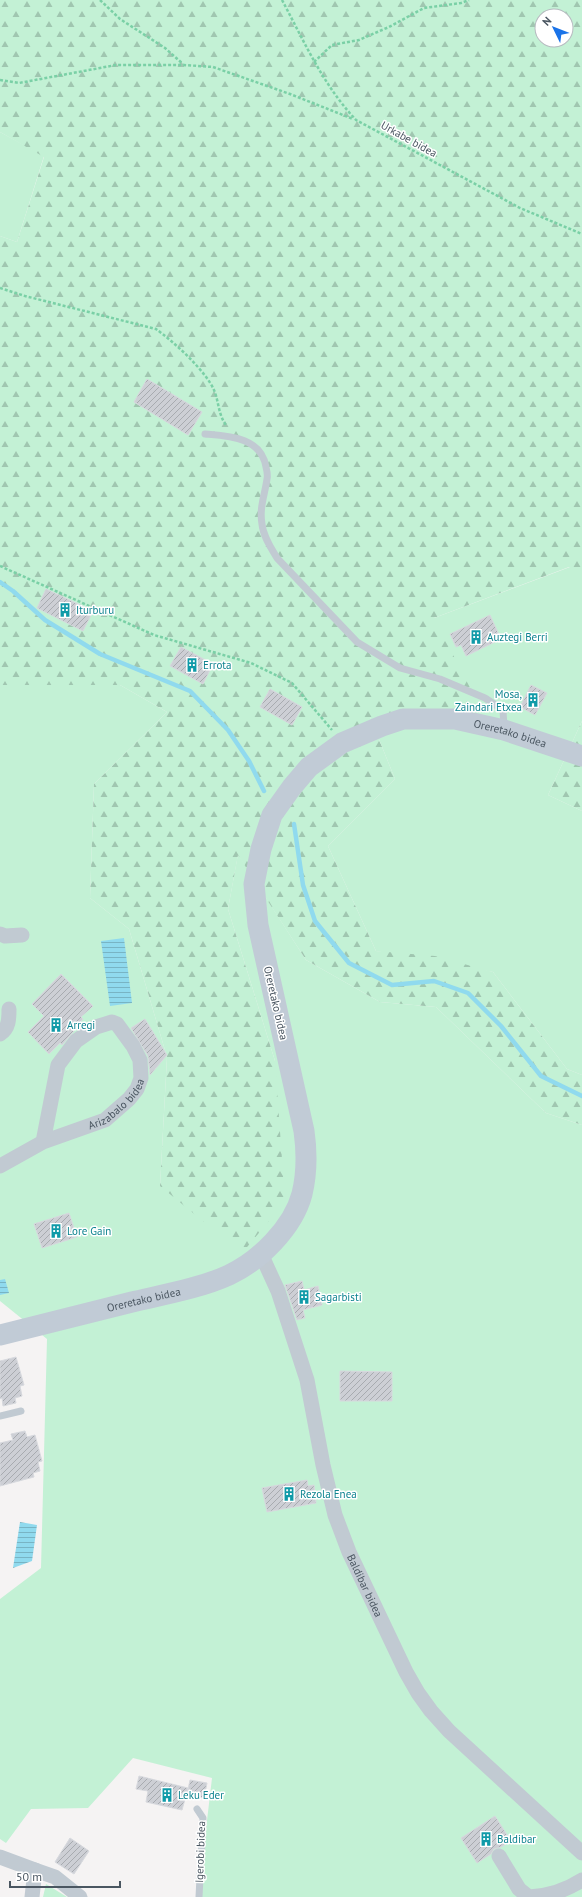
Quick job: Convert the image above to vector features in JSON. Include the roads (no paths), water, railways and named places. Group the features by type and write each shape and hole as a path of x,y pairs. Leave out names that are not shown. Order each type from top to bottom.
{"main road":[{"name":"Oreretako bidea","path":"0,1335 189,1288 227,1276 244,1267 261,1254 280,1234 294,1212 302,1195 307,1155 304,1131 258,926 254,884 261,849 272,815 292,787 310,767 342,743 403,719 455,719 504,730 582,756"}],"street":[{"path":"0,934 5,936 22,935"},
{"path":"0,1034 5,1030 10,1019 9,1009"},
{"name":"Arizabalo bidea","path":"0,1166 43,1142 105,1120 129,1099 137,1089 141,1078 140,1060 133,1046 117,1024 112,1022 96,1026 76,1041 58,1065 43,1142"},
{"name":"Baldibar bidea","path":"261,1254 278,1291 306,1380 323,1465 335,1515 349,1552 406,1672 418,1693 449,1731 582,1853"},
{"path":"499,1856 518,1889 529,1897 545,1896 561,1891 582,1880"},
{"path":"0,1857 55,1877 80,1897"},
{"path":"32,1897 34,1870"}],"lane":[{"path":"205,434 234,436 252,443 265,458 268,477 262,499 262,525 277,558 357,642 400,668 440,679 485,698 503,710 504,730"},
{"path":"0,1416 20,1411"},
{"name":"Igerobi bidea","path":"196,1809 203,1818 199,1897"}],"water":[{"path":"124,938 132,1003 110,1006 101,941"},
{"path":"5,1279 9,1293 0,1295 0,1280"},
{"path":"20,1522 37,1525 32,1561 13,1568"}],"waterway":[{"path":"0,582 13,591 45,620 100,654 190,691 228,730 249,761 264,791"},
{"path":"294,824 303,885 315,921 349,963 392,985 434,981 468,993 501,1026 541,1076 582,1096"}],"place":[{"name":"Iturburu","path":"65,610"},
{"name":"Auztegi Berri","path":"476,637"},
{"name":"Errota","path":"192,665"},
{"name":"Mosa, Zaindari Etxea","path":"533,700"},
{"name":"Arregi","path":"56,1025"},
{"name":"Lore Gain","path":"56,1231"},
{"name":"Sagarbisti","path":"304,1297"},
{"name":"Rezola Enea","path":"289,1494"},
{"name":"Leku Eder","path":"167,1795"},
{"name":"Baldibar","path":"486,1839"}]}
